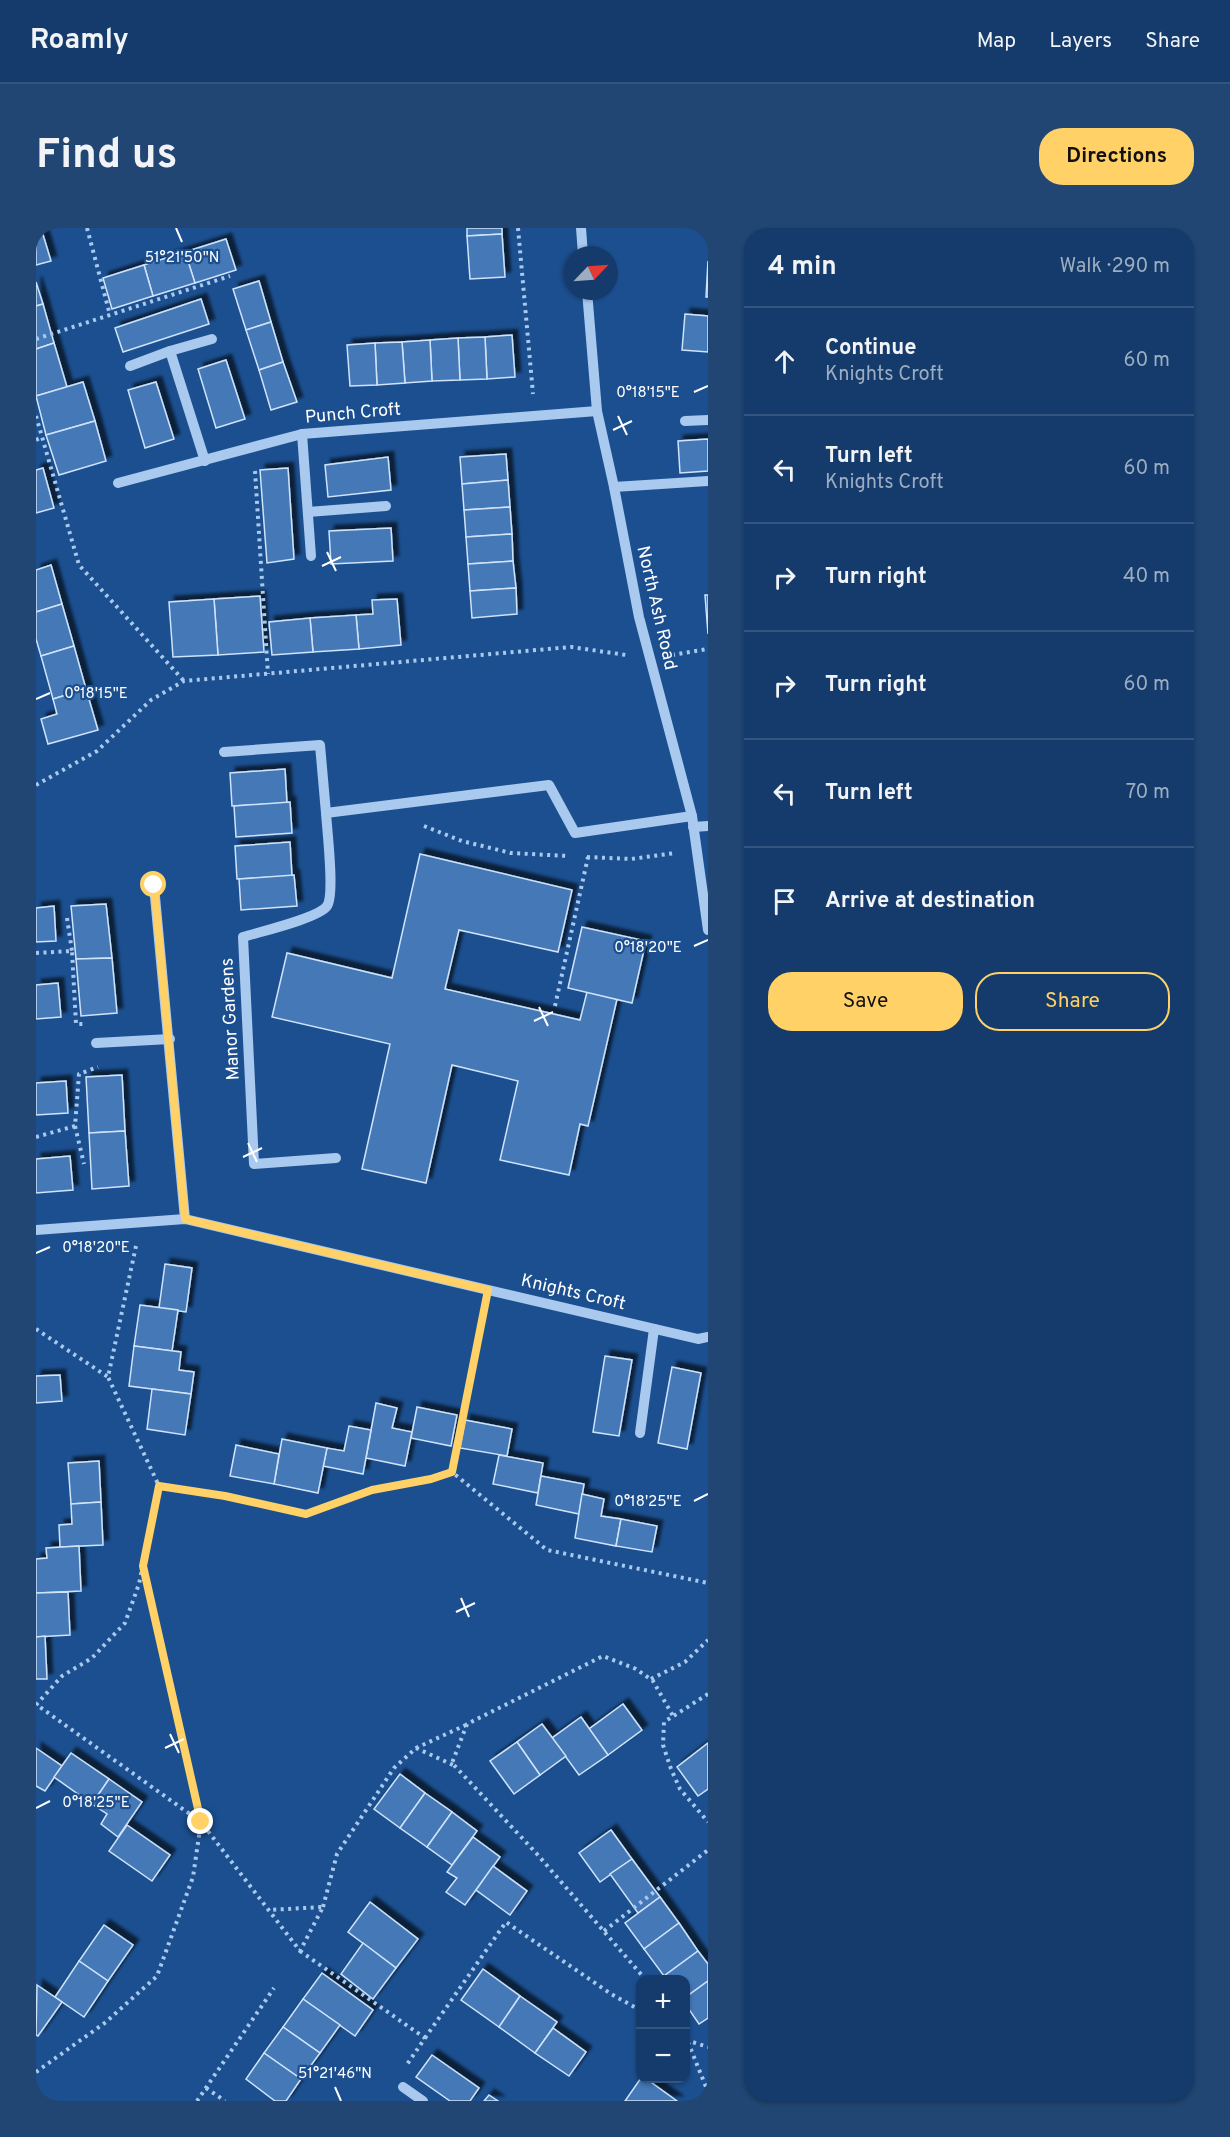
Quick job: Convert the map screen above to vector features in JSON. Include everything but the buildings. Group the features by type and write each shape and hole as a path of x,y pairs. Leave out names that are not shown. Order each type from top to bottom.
{"street":[{"path":"581,228 583,246"},
{"name":"North Ash Road","path":"587,300 597,411 639,617 692,816 708,930"},
{"path":"130,366 212,339"},
{"path":"170,351 205,461"},
{"name":"Punch Croft","path":"118,483 302,434 597,411"},
{"path":"685,421 708,420"},
{"path":"302,434 311,556"},
{"path":"614,487 708,481"},
{"path":"308,512 386,506"},
{"name":"Manor Gardens","path":"224,752 320,745 331,892 327,906 317,914 243,937 254,1164 336,1158"},
{"path":"326,813 549,785 575,833 692,816"},
{"path":"693,827 708,826"},
{"path":"154,885 185,1219"},
{"path":"96,1043 170,1039"},
{"name":"Knights Croft","path":"36,1230 185,1219 698,1339 708,1337"},
{"path":"640,1433 654,1329"},
{"path":"403,2087 423,2101"}],"path":[{"path":"87,228 110,315"},
{"path":"518,228 534,416"},
{"path":"36,339 230,276"},
{"path":"36,416 79,565 184,681"},
{"path":"36,440 42,437"},
{"path":"253,447 268,674"},
{"path":"36,792 38,784 97,752 151,700 184,681 571,647 650,659 708,649"},
{"path":"422,825 462,841 512,853 631,859 697,850"},
{"path":"555,1006 588,857"},
{"path":"67,918 72,951"},
{"path":"75,1126 84,1164"},
{"path":"108,1377 141,1222"},
{"path":"452,1472 488,1290"},
{"path":"36,1329 108,1377 159,1486 139,1584 125,1623 92,1658 62,1676 36,1705 201,1822 300,1951 425,2038"},
{"path":"159,1486 225,1496 306,1514 372,1490 431,1479 452,1472"},
{"path":"452,1472 547,1550 708,1582"},
{"path":"36,2072 106,2022 157,1976 193,1877 201,1822 143,1566"},
{"path":"651,1679 685,1662 708,1640"},
{"path":"300,1951 323,1907 337,1854 394,1768 416,1748 603,1656 636,1669 651,1679 673,1716"},
{"path":"708,1694 664,1722 663,1745 680,1789 708,1822"},
{"path":"467,1724 452,1762 537,1854 642,1975"},
{"path":"416,1748 456,1767"},
{"path":"604,1930 708,1850"},
{"path":"269,1910 323,1907"},
{"path":"403,2071 506,1922 611,1994 636,2008"},
{"path":"198,2101 274,1988"},
{"path":"690,2042 708,2047"},
{"path":"690,2048 708,2092 705,2101"},
{"path":"206,2088 225,2101"}],"route":[{"path":"154,885 185,1219 488,1290 452,1472 431,1479 372,1490 306,1514 225,1496 159,1486 143,1566 201,1822"}]}
